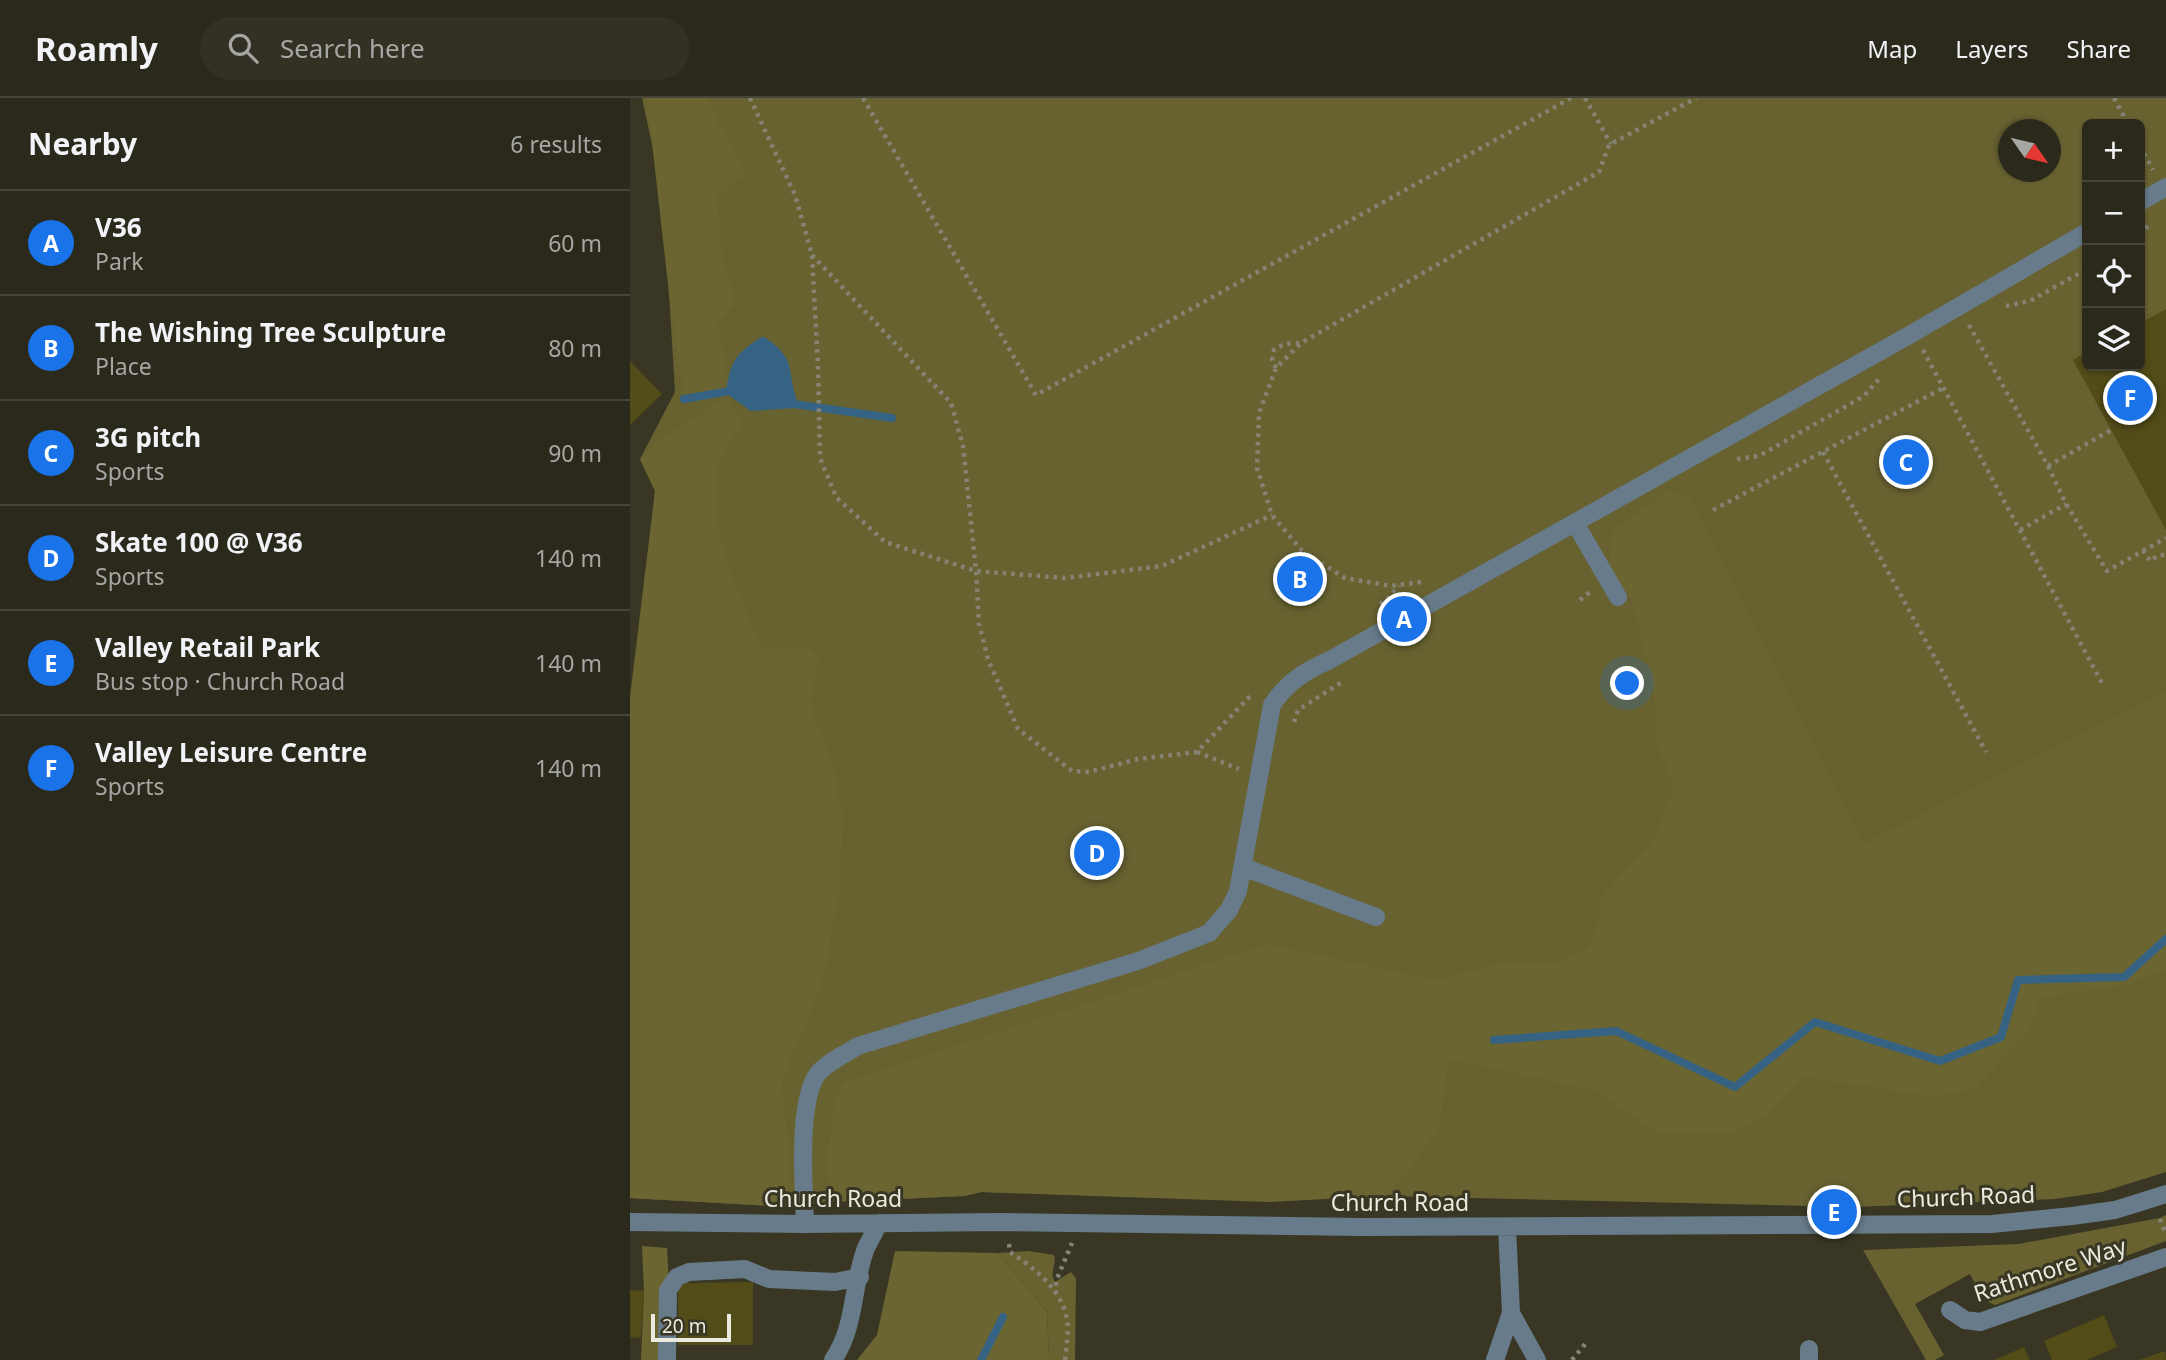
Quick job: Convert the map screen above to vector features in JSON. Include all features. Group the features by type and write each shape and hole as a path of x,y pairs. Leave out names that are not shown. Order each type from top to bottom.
{"street":[{"path":"2145,199 2166,187"},
{"path":"805,1224 804,1143 808,1090 820,1070 858,1046 1138,961 1209,933 1230,910 1238,891 1243,867 1272,705 1282,690 1303,672 1330,660 1913,333 2082,235"},
{"path":"1574,523 1618,597"},
{"path":"1243,867 1377,917"},
{"name":"Church Road","path":"630,1222 1011,1222 1507,1227 1992,1224 2115,1210 2166,1194"},
{"path":"836,1355 866,1249 879,1223"},
{"path":"1495,1360 1511,1313 1507,1227"},
{"name":"Rathmore Way","path":"1950,1310 1965,1320 1980,1322 2166,1257"},
{"path":"667,1360 668,1290 677,1277 689,1272 745,1269 769,1279 835,1282 860,1277"},
{"path":"1511,1313 1537,1360"}],"path":[{"path":"750,98 795,195 812,255 820,458 836,497 885,542 976,571 1065,578 1162,566 1272,515"},
{"path":"863,98 1036,395 1571,98"},
{"path":"1585,98 1611,144"},
{"path":"1422,581 1391,586 1345,578 1302,551 1272,515 1257,468 1259,414 1276,368 1301,342 1599,172 1611,144 1696,98"},
{"path":"2114,98 2125,119"},
{"path":"2145,156 2153,171 2146,174"},
{"path":"812,255 951,403 963,446 979,624 988,659 1018,729 1072,771 1089,772 1138,759 1197,752 1240,770"},
{"path":"1995,308 2030,301 2082,272"},
{"path":"1966,320 2048,466 2066,504 2107,571 2166,538"},
{"path":"1276,368 1272,360 1274,350 1284,344 1301,342"},
{"path":"1921,347 2103,685"},
{"path":"1713,510 1943,388"},
{"path":"2048,466 2111,430"},
{"path":"1823,452 1986,752"},
{"path":"2020,530 2066,504"},
{"path":"2143,550 2150,561 2158,555 2166,555"},
{"path":"1378,605 1399,585"},
{"path":"1290,732 1298,710 1344,680"},
{"path":"1197,752 1259,687"},
{"path":"2160,1218 2166,1234"},
{"path":"1056,1294 1056,1281 1073,1243"},
{"path":"1009,1245 1010,1252 1037,1270 1056,1294 1067,1320 1065,1360"},
{"path":"1572,1360 1586,1343"}],"shaded area":[{"path":"642,98 2166,98 2166,1172 2102,1192 2055,1199 1853,1207 1382,1196 1201,1199 981,1192 964,1196 830,1202 789,1207 630,1198 630,748 655,491 640,459 675,392 663,195"},
{"path":"647,98 709,98 719,125 747,173 717,196 722,256 735,304 718,322 730,391 684,399"},
{"path":"727,397 742,425 719,462 715,485 719,532 760,646 767,649 807,648 819,660 809,702 831,759 843,819 840,887 822,983 782,1084 788,1141 789,1207 630,1198 630,697 655,491 640,459 660,439"},
{"path":"1668,491 1689,496 1863,844 2166,692 2166,970 2121,985 2040,998 2029,1031 1976,1087 1938,1097 1803,1077 1766,1116 1736,1132 1658,1133 1595,1090 1448,1059 1440,1125 1406,1175 1382,1196 1270,1202 981,1192 964,1196 830,1202 828,1157 833,1108 844,1083 1267,944 1436,980 1497,965 1554,965 1588,948 1598,923 1600,898 1655,839 1674,786 1656,740 1654,690 1633,603 1609,564 1613,530"},
{"path":"2166,1215 2166,1241 1995,1305 1984,1300 1970,1274 1915,1304 1944,1355 1935,1360 1926,1360 1863,1250 2018,1244"},
{"path":"642,1246 667,1248 673,1360 641,1360 644,1291"},
{"path":"895,1251 998,1253 1047,1312 1049,1360 857,1360 877,1335"},
{"path":"1028,1251 1054,1255 1055,1282 1071,1272 1076,1278 1075,1360 1049,1360 1047,1312 998,1253"}],"water":[{"path":"767,344 780,355 787,370 787,404 752,407 730,391 731,383 746,356"}],"building":[{"path":"2166,309 2166,530 2073,360 2082,355 2082,371 2145,371 2145,320"},
{"path":"630,361 662,394 630,425"},
{"path":"753,1282 753,1345 678,1345 678,1292 671,1287 684,1283"},
{"path":"630,1290 644,1291 641,1338 630,1337"},
{"path":"2104,1315 2117,1347 2087,1360 2052,1360 2044,1341"},
{"path":"2024,1347 2030,1360 1994,1360"},
{"path":"2165,1351 2166,1360 2139,1360"}],"waterway":[{"path":"730,391 733,373 739,361 763,341 784,363 794,404"},
{"path":"684,399 730,391 752,407 794,404 892,418"},
{"path":"1494,1040 1616,1031 1735,1087 1815,1022 1940,1061 2001,1037 2018,980 2124,977 2166,939"},
{"path":"981,1360 1003,1317"}],"place":[{"name":"Valley Leisure Centre","path":"2130,398"},
{"name":"3G pitch","path":"1906,462"},
{"name":"The Wishing Tree Sculpture","path":"1300,579"},
{"name":"V36","path":"1404,619"},
{"name":"Skate 100 @ V36","path":"1097,853"},
{"name":"Valley Retail Park","path":"1834,1212"}]}
